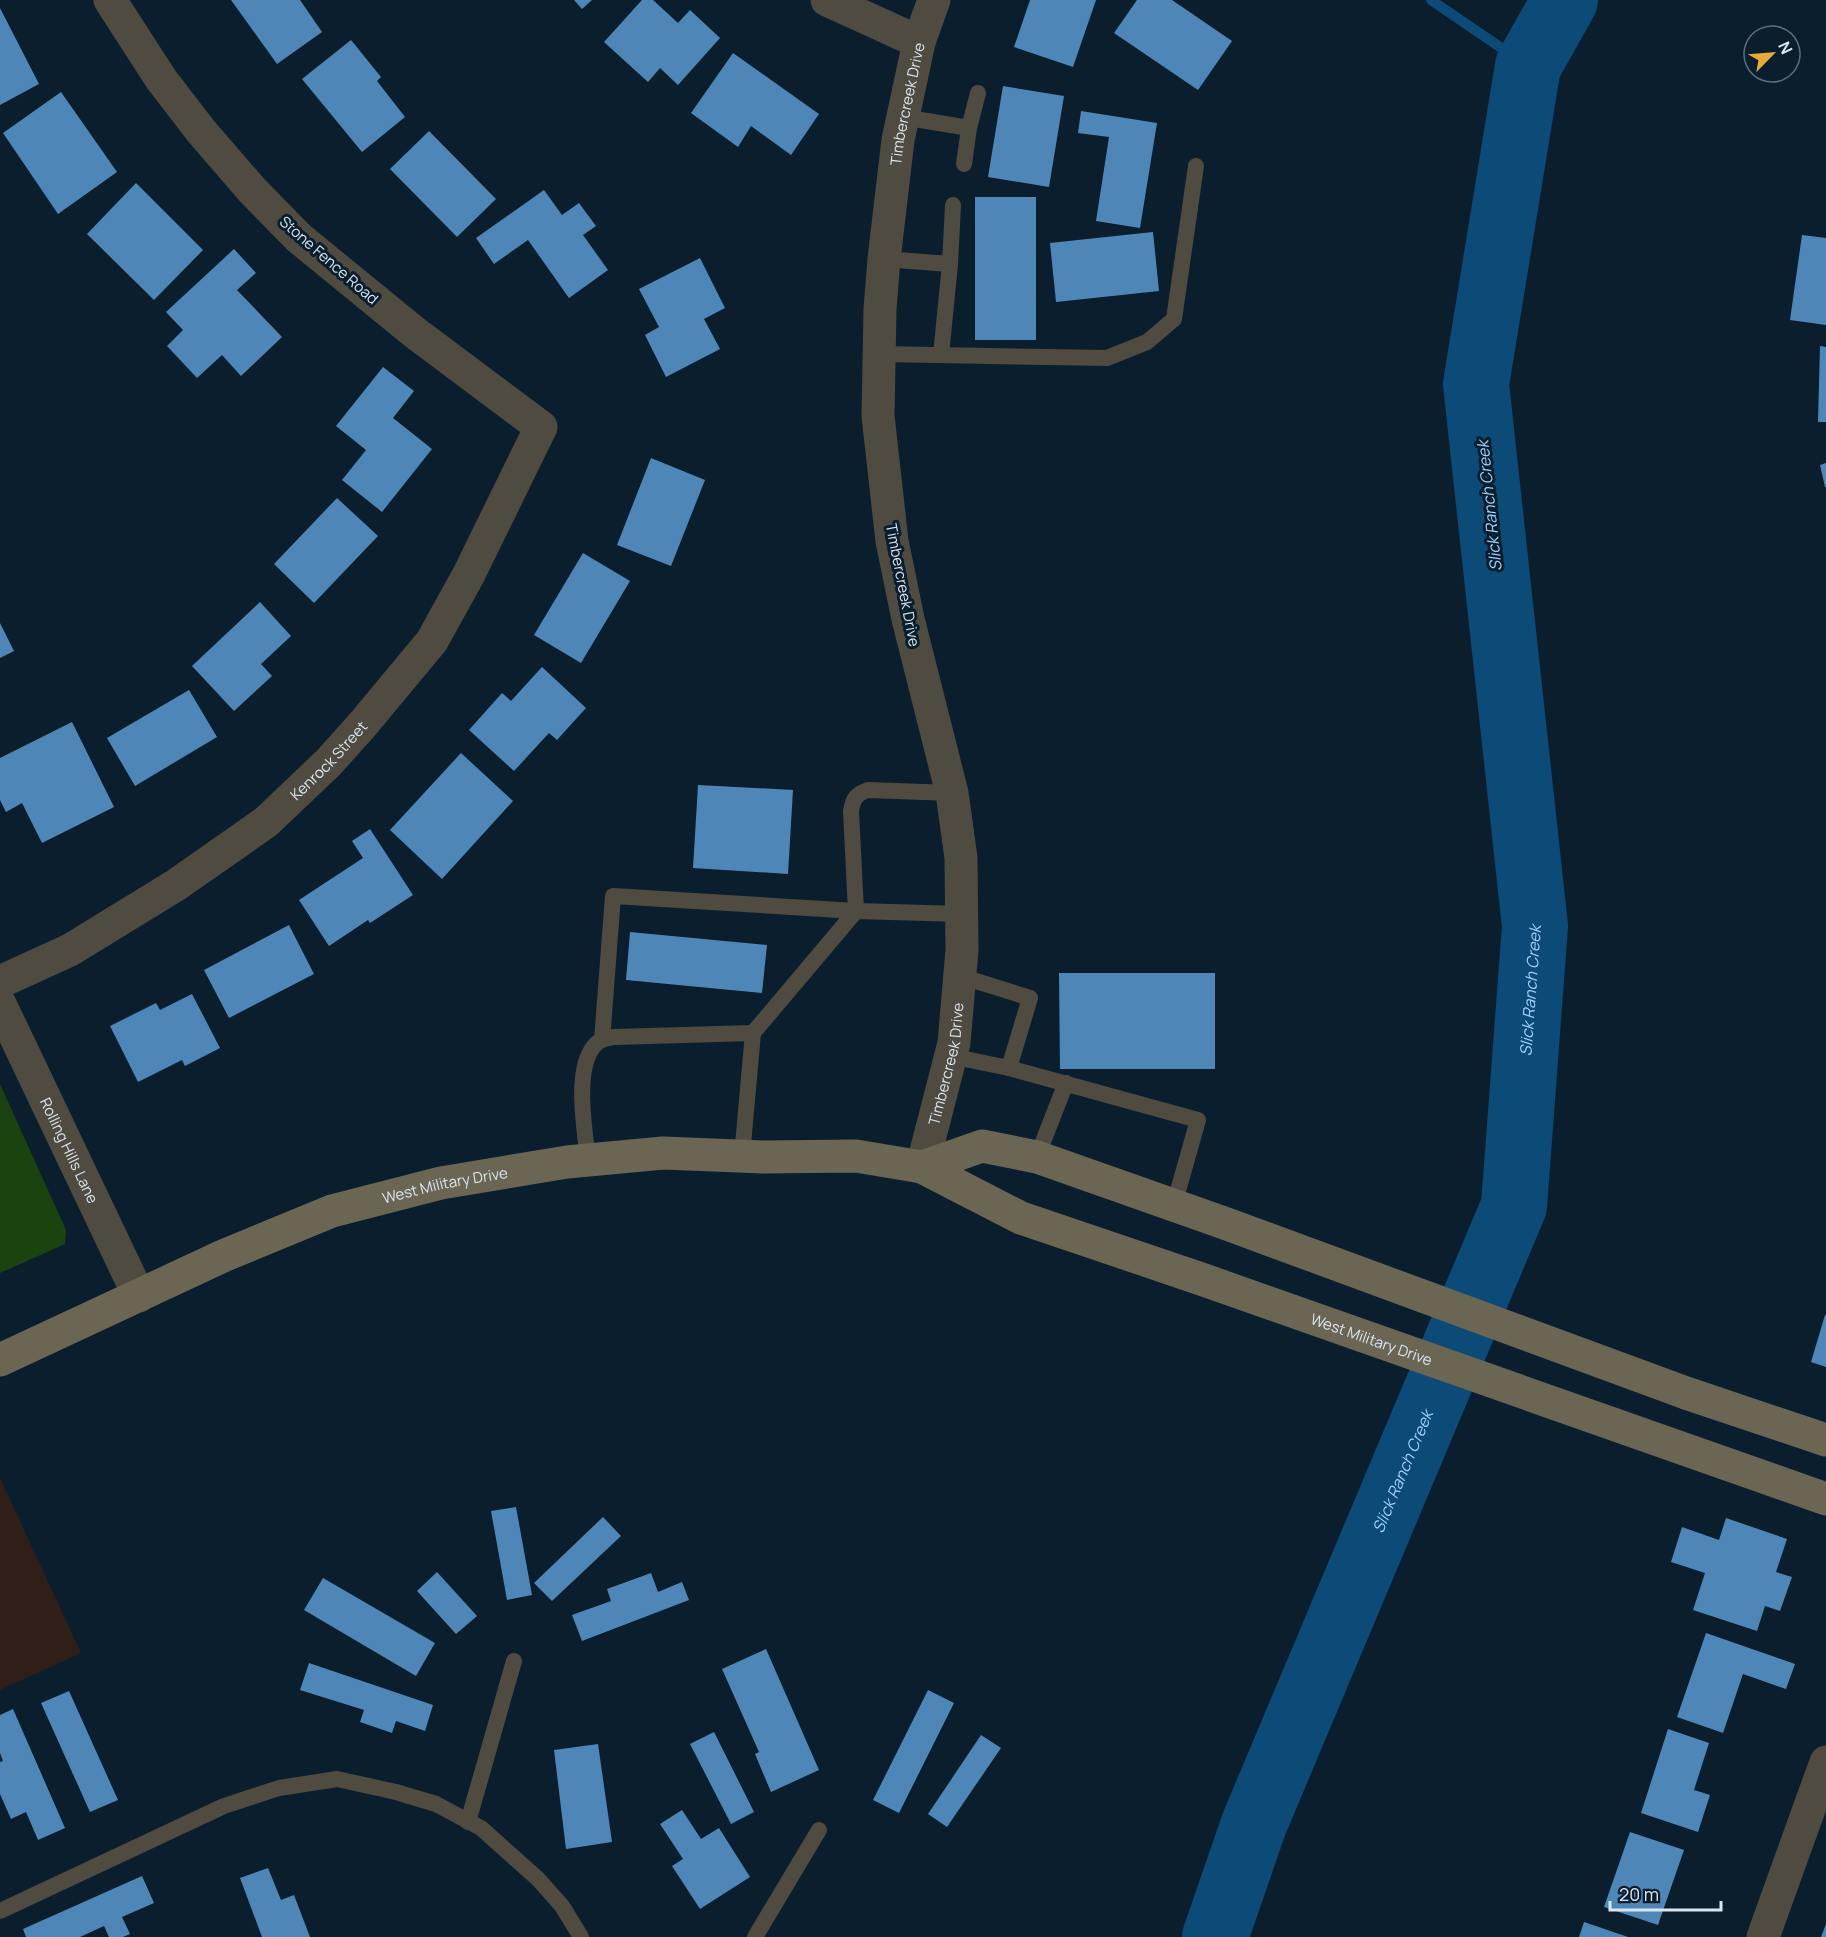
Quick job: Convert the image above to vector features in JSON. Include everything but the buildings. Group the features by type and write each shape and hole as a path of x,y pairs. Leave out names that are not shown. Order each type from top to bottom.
{"main road":[{"name":"West Military Drive","path":"922,1167 982,1146 1036,1156 1686,1393 1826,1440"},
{"name":"West Military Drive","path":"0,1360 223,1256 332,1211 441,1184 567,1162 663,1153 855,1156 922,1167 1021,1218 1826,1498"}],"street":[{"name":"Stone Fence Road","path":"110,0 161,79 201,131 252,190 299,238 414,332 541,427"},
{"path":"827,0 919,42"},
{"name":"Timbercreek Drive","path":"922,1167 954,1043 962,950 961,858 952,793 908,619 892,541 878,416 884,259 898,140 919,42 934,0"},
{"name":"Kenrock Street","path":"0,982 70,950 176,885 266,822 329,762 432,641 469,574 541,427"},
{"name":"Rolling Hills Lane","path":"0,1004 139,1296"},
{"path":"1763,1937 1826,1762"}],"lane":[{"path":"964,164 969,128 978,93"},
{"path":"903,117 969,128"},
{"path":"880,354 1107,358 1147,342 1174,319 1196,166"},
{"path":"940,355 950,264 953,205"},
{"path":"884,259 950,264"},
{"path":"742,1156 753,1033 856,911 851,811 853,800 859,793 868,790 952,793"},
{"path":"602,1040 613,896 856,911 961,914"},
{"path":"960,976 1030,998 1009,1068"},
{"path":"588,1160 582,1082 584,1068 592,1048 602,1040 614,1037 753,1033"},
{"path":"950,1056 1009,1068 1198,1120 1174,1205"},
{"path":"1036,1156 1066,1083"},
{"path":"468,1822 514,1661"},
{"path":"0,1911 224,1806 279,1788 337,1779 396,1792 436,1804 481,1828 538,1879 562,1906 581,1937"},
{"path":"756,1937 819,1830"}],"shaded area":[{"path":"0,1478 81,1653 0,1690"}],"green space":[{"path":"0,1084 66,1230 65,1244 0,1273"}],"waterway":[{"path":"1431,0 1528,66"},
{"name":"Slick Ranch Creek","path":"1215,1937 1254,1824 1514,1206 1535,926 1476,384 1528,66 1565,0"}]}
